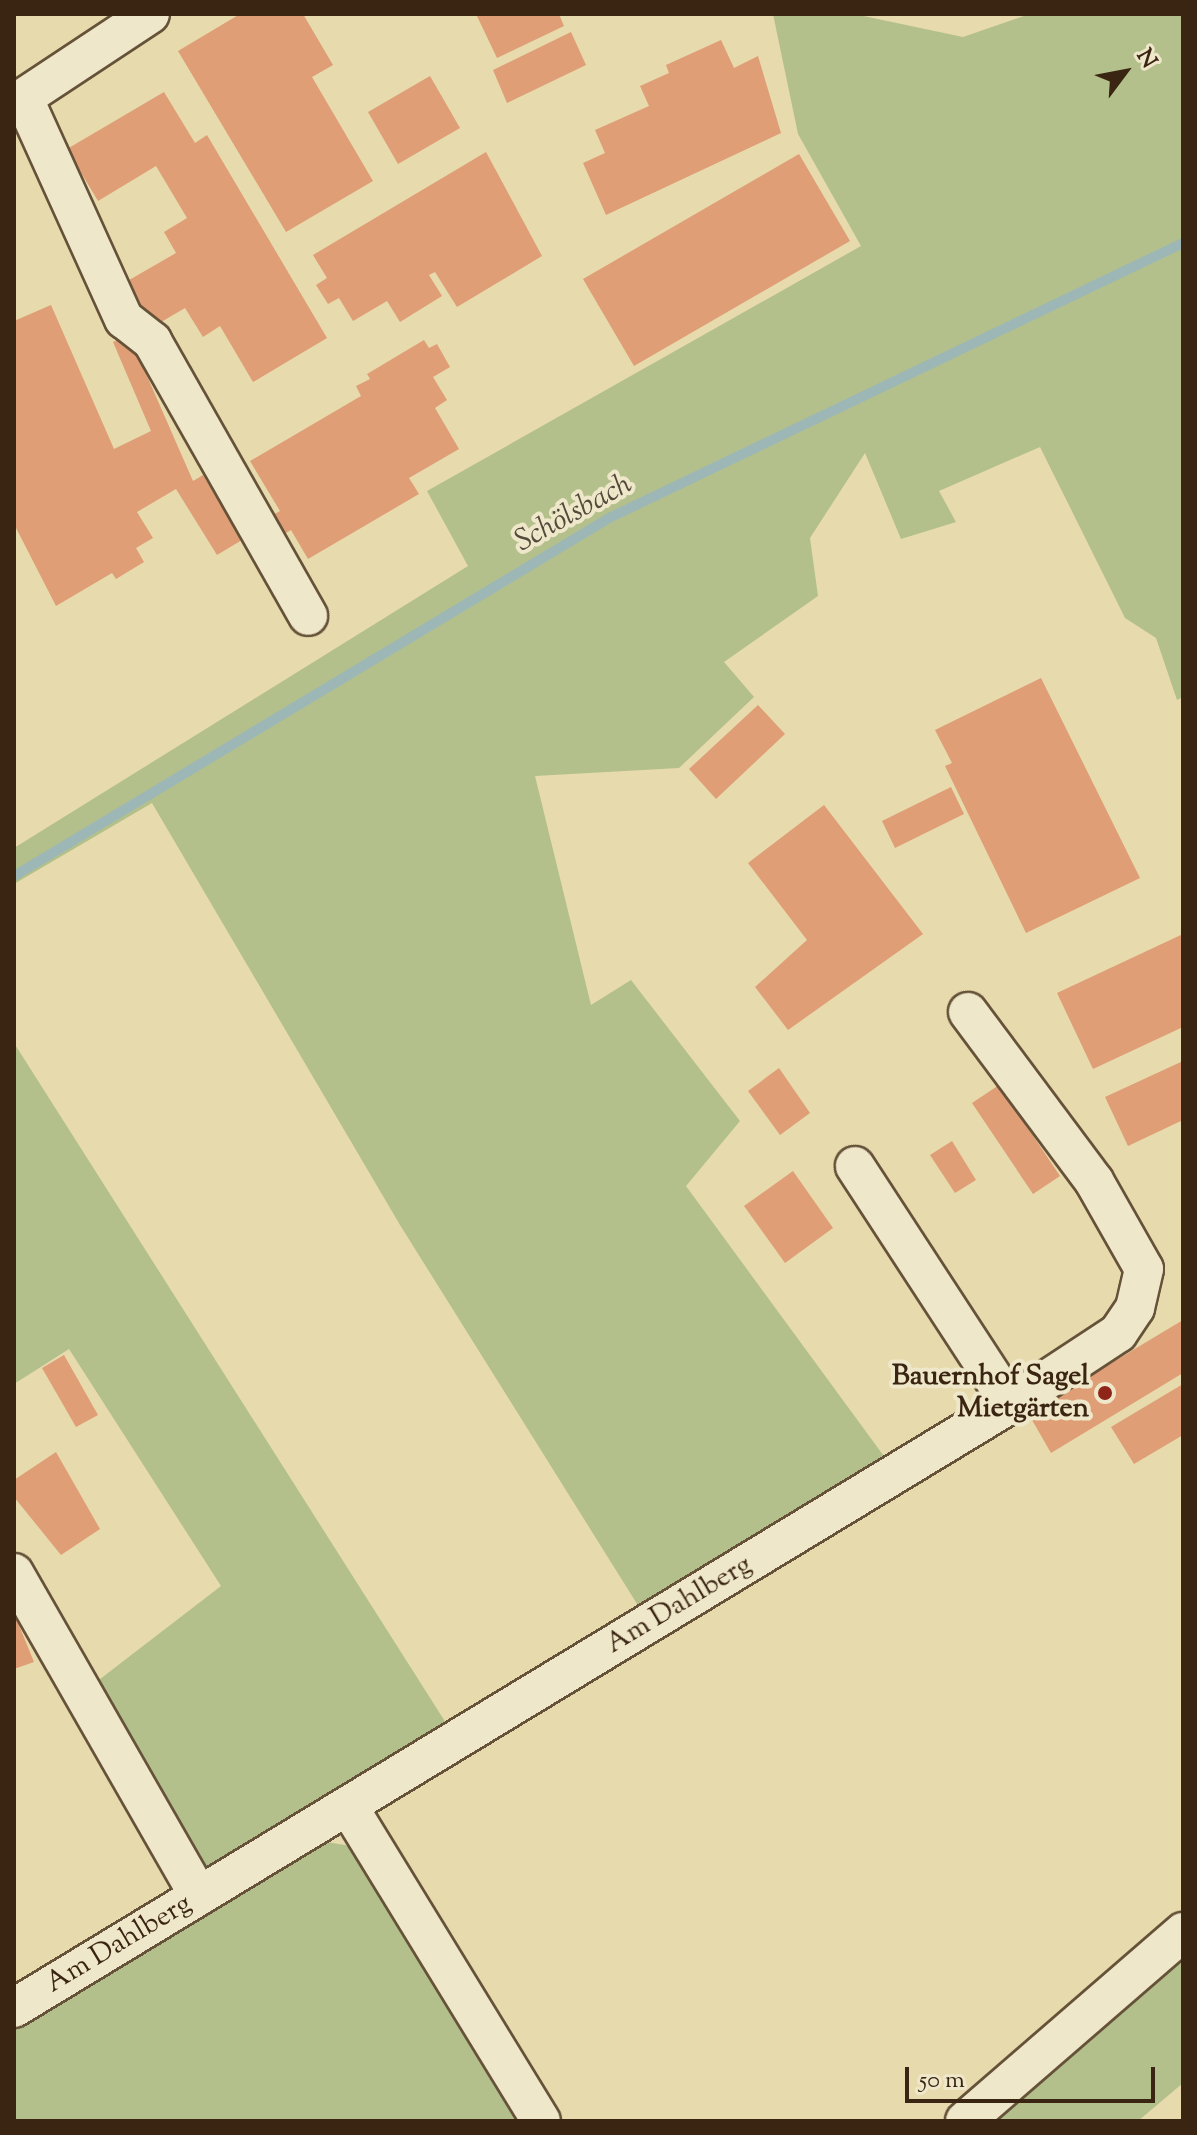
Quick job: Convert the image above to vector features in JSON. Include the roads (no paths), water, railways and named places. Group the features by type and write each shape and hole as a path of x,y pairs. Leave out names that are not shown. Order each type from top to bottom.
{"street":[{"path":"150,14 19,102 124,319 152,341 308,616"},
{"name":"Am Dahlberg","path":"14,2008 1010,1404 1118,1333 1135,1308 1144,1269 1094,1181 968,1012"},
{"path":"855,1166 1010,1404"},
{"path":"14,1573 199,1896"},
{"path":"348,1806 541,2121"},
{"path":"965,2121 1183,1932"}],"waterway":[{"name":"Schölsbach","path":"14,876 609,518 1183,243"}],"place":[{"name":"Bauernhof Sagel Mietgärten","path":"1105,1393"}]}
